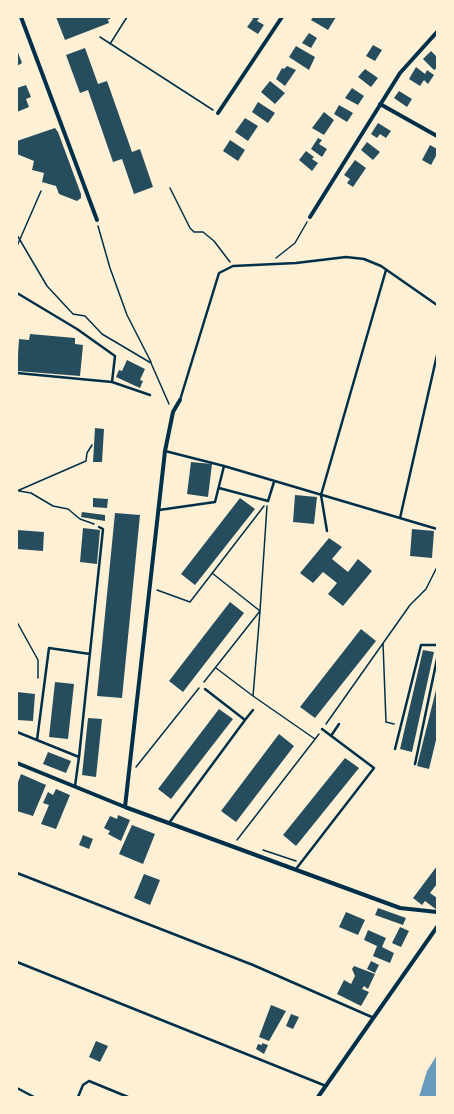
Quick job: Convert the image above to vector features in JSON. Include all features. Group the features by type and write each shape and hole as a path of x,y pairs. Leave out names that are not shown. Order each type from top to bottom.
{"street":[{"path":"21,17 97,220"},
{"path":"218,113 282,17"},
{"path":"310,217 400,73 437,32"},
{"path":"380,104 437,136"},
{"path":"125,807 165,451 173,412 180,400"},
{"path":"17,763 125,807 400,908 437,912"},
{"path":"318,1097 437,927"}],"lane":[{"path":"180,400 219,273 233,266 268,263 296,263 346,257 364,259 386,270 437,305"},
{"path":"326,530 321,495 386,270"},
{"path":"17,293 77,329 115,356 112,382"},
{"path":"400,518 437,355"},
{"path":"17,373 112,382 150,395"},
{"path":"165,451 224,466 437,529"},
{"path":"158,510 215,502 224,466"},
{"path":"219,488 268,501 274,482"},
{"path":"75,787 103,529 100,527"},
{"path":"394,749 421,645 437,645"},
{"path":"37,740 49,648 90,654"},
{"path":"415,764 437,659"},
{"path":"205,689 245,720"},
{"path":"168,823 253,710"},
{"path":"331,736 339,724"},
{"path":"296,869 374,768 322,729"},
{"path":"17,732 79,757"},
{"path":"17,873 253,965 374,1018"},
{"path":"17,962 326,1086"},
{"path":"78,1097 83,1085 89,1081 128,1097"},
{"path":"17,1088 34,1097"}],"path":[{"path":"110,44 127,17"},
{"path":"100,37 218,113"},
{"path":"170,188 190,228 194,232 203,232 214,241 233,266"},
{"path":"17,246 41,191"},
{"path":"268,263 295,243 310,217"},
{"path":"97,220 110,268 127,315 173,412"},
{"path":"17,235 47,286 73,314 85,316 102,334 151,363"},
{"path":"17,491 86,461 87,453 92,445"},
{"path":"17,491 31,493 53,506 68,509 80,519 100,527"},
{"path":"156,589 190,602 268,501"},
{"path":"253,696 268,501"},
{"path":"237,840 315,739 410,605 426,589 437,567"},
{"path":"212,573 260,611"},
{"path":"135,768 260,611"},
{"path":"17,622 38,660 38,679"},
{"path":"383,643 386,722 401,726"},
{"path":"216,667 253,696 315,739"}],"water":[{"path":"437,1055 437,1097 419,1097 427,1071"}],"building":[{"path":"56,17 107,17 109,23 65,40"},
{"path":"251,17 260,17 257,21 264,25 258,34 247,27 253,19"},
{"path":"313,17 336,17 328,30 311,20"},
{"path":"309,33 317,38 311,48 302,43"},
{"path":"373,45 382,50 375,61 366,56"},
{"path":"296,46 315,57 309,70 289,57"},
{"path":"85,48 98,84 107,81 132,152 140,149 153,187 134,194 122,159 113,162 88,90 80,93 66,55"},
{"path":"17,50 22,63 17,66"},
{"path":"431,51 437,57 437,68 434,70 423,59"},
{"path":"287,66 296,70 285,86 276,79 282,68 284,69"},
{"path":"416,67 425,74 427,70 434,75 428,84 424,80 420,86 409,79"},
{"path":"365,69 378,78 371,87 358,77"},
{"path":"270,81 285,93 275,104 261,92"},
{"path":"26,85 31,97 26,99 29,107 17,112 17,88"},
{"path":"352,88 364,96 358,105 345,98"},
{"path":"399,91 412,99 407,107 394,98"},
{"path":"258,102 275,113 268,123 252,112"},
{"path":"339,105 353,113 347,122 334,114"},
{"path":"324,112 334,120 324,135 312,128"},
{"path":"245,118 258,126 248,141 235,132"},
{"path":"378,123 391,131 386,138 380,134 377,138 371,134"},
{"path":"55,128 58,132 81,194 81,198 77,201 59,194 56,186 42,182 44,173 32,170 34,161 17,154 17,141"},
{"path":"318,138 322,140 319,144 327,149 322,157 311,149"},
{"path":"230,140 245,150 238,161 223,151"},
{"path":"367,142 380,152 373,160 361,150"},
{"path":"430,145 437,149 437,154 431,165 422,160"},
{"path":"306,151 314,157 312,159 318,163 312,171 299,160"},
{"path":"355,160 366,168 353,187 347,183 350,179 344,175"},
{"path":"30,334 75,338 75,344 83,345 80,376 17,371 19,339 29,340"},
{"path":"127,360 145,369 140,380 143,381 140,388 116,377 119,370 122,371"},
{"path":"95,428 104,429 102,462 93,462"},
{"path":"191,462 212,464 208,497 187,494"},
{"path":"295,495 317,497 314,524 293,522"},
{"path":"93,498 108,499 107,508 93,507"},
{"path":"240,498 255,509 195,585 181,574"},
{"path":"82,512 105,515 105,521 81,517"},
{"path":"115,513 140,515 122,698 97,696"},
{"path":"83,528 100,530 97,564 80,562"},
{"path":"412,529 434,531 432,558 410,556"},
{"path":"17,530 44,532 43,551 17,549"},
{"path":"329,538 342,547 332,559 348,572 358,559 372,571 343,606 328,594 337,583 323,572 313,583 300,573"},
{"path":"230,602 244,613 183,692 169,681"},
{"path":"361,629 376,641 315,718 300,707"},
{"path":"423,650 434,652 412,752 400,749"},
{"path":"55,682 74,684 68,739 49,737"},
{"path":"437,686 437,736 429,769 417,766"},
{"path":"17,692 35,694 33,721 17,720"},
{"path":"219,709 233,719 171,799 158,789"},
{"path":"88,718 102,719 96,777 82,775"},
{"path":"279,734 294,746 236,822 221,811"},
{"path":"48,752 71,761 66,773 43,764"},
{"path":"345,758 359,768 296,846 283,835"},
{"path":"21,774 46,785 33,816 17,811 17,785"},
{"path":"56,789 70,795 56,829 41,824 49,805 43,803 48,792 53,795"},
{"path":"118,815 130,820 121,841 108,834 110,831 104,828 110,816 117,819"},
{"path":"132,825 155,834 143,864 119,854"},
{"path":"83,835 93,839 89,849 79,845"},
{"path":"437,866 437,884 430,893 437,898 437,910 425,901 422,905 413,898"},
{"path":"144,874 160,880 150,905 134,898"},
{"path":"378,908 406,918 403,925 375,915"},
{"path":"346,912 365,920 358,935 339,927"},
{"path":"400,927 409,931 401,947 392,943"},
{"path":"368,930 386,938 382,947 394,953 390,963 373,956 377,946 364,940"},
{"path":"371,961 379,965 375,973 367,969"},
{"path":"354,966 375,974 368,989 364,986 362,989 369,992 361,1006 337,994 344,980 351,984 355,976 352,969"},
{"path":"271,1005 286,1011 269,1041 259,1037"},
{"path":"291,1014 299,1017 293,1029 286,1026"},
{"path":"96,1041 108,1046 100,1062 89,1057"},
{"path":"262,1043 268,1045 264,1054 256,1049 258,1044 262,1045"}]}
